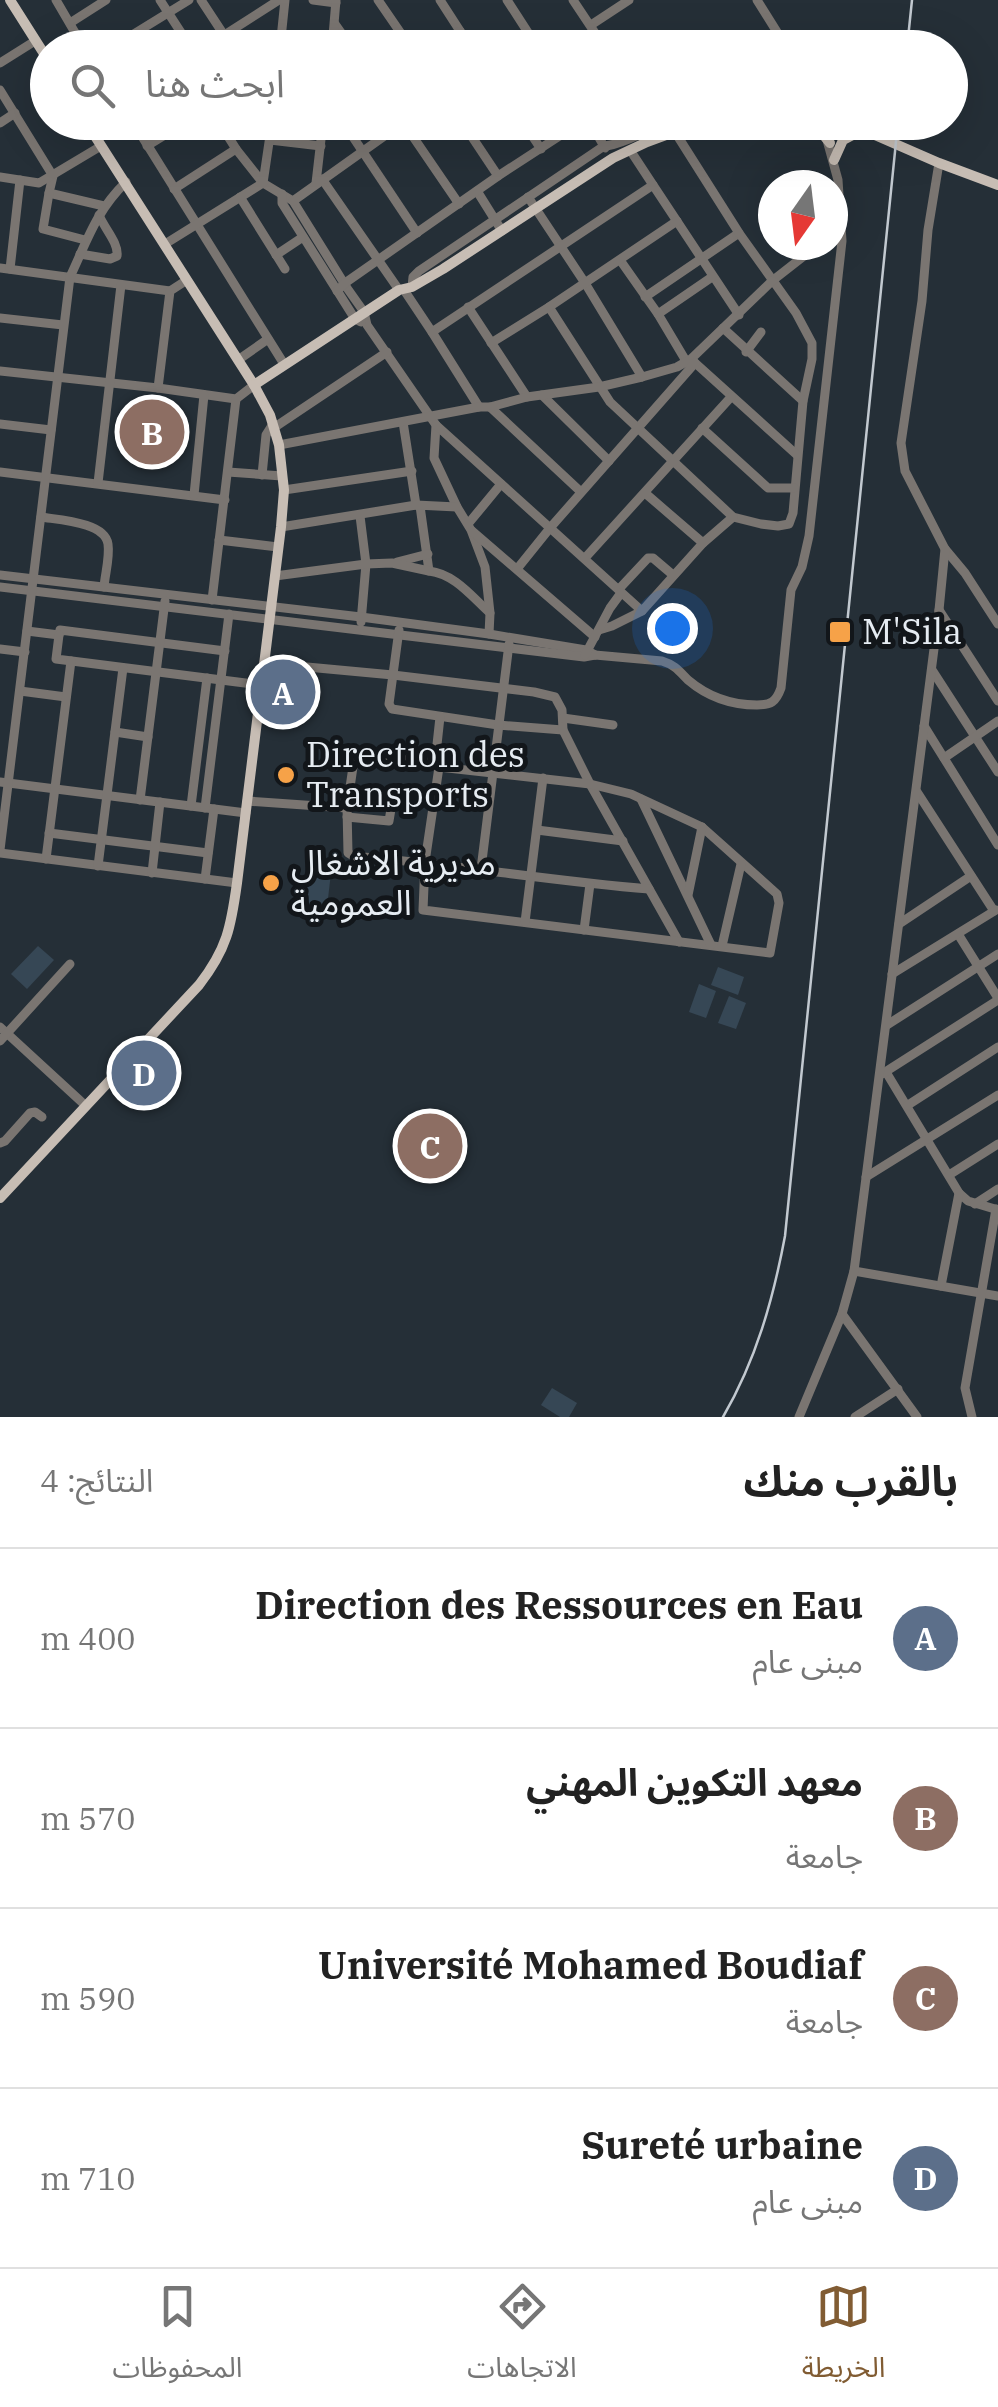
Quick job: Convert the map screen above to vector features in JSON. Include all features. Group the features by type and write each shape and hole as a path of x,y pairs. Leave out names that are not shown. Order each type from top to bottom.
{"main road":[{"path":"10,0 30,33"},
{"path":"0,1198 218,962 231,923 237,883 281,527 284,490 274,426 254,385 97,140"},
{"path":"254,385 452,254 502,231 613,158 655,140"},
{"path":"834,160 844,140"},
{"path":"885,140 998,184"}],"street":[{"path":"56,0 74,30"},
{"path":"70,23 106,0"},
{"path":"160,0 179,30"},
{"path":"139,30 189,0"},
{"path":"201,0 221,30"},
{"path":"232,30 282,0"},
{"path":"281,30 282,0"},
{"path":"313,0 336,2 334,30"},
{"path":"378,0 399,30"},
{"path":"440,0 459,30"},
{"path":"508,0 526,30"},
{"path":"573,0 593,30"},
{"path":"590,25 629,0"},
{"path":"757,0 776,30"},
{"path":"335,24 339,30"},
{"path":"0,63 30,44"},
{"path":"0,90 30,138"},
{"path":"0,123 15,114"},
{"path":"31,140 53,176 43,230 84,240"},
{"path":"143,140 284,364"},
{"path":"147,146 157,140"},
{"path":"231,140 263,183 294,200 341,287"},
{"path":"165,244 263,183 270,140 320,146"},
{"path":"321,140 319,181 378,260 405,288 485,407 581,492"},
{"path":"354,140 417,233"},
{"path":"294,200 378,140"},
{"path":"416,140 460,204"},
{"path":"474,140 498,176"},
{"path":"535,140 541,149"},
{"path":"341,287 554,140"},
{"path":"600,140 613,158"},
{"path":"452,254 495,219 604,146 628,140"},
{"path":"549,307 610,402 732,516 761,524 789,524 812,343 796,313 674,140"},
{"path":"829,140 836,170"},
{"path":"0,177 39,183 101,146"},
{"path":"174,190 236,149"},
{"path":"630,150 739,314"},
{"path":"939,163 901,443 905,471 945,548 998,624"},
{"path":"20,180 5,269 170,291 187,280"},
{"path":"126,182 102,210 84,240 70,277 15,732 4,782 0,852 237,883"},
{"path":"432,332 653,185"},
{"path":"543,187 549,199"},
{"path":"477,191 502,231"},
{"path":"49,193 102,210"},
{"path":"282,194 282,203 303,237 433,421 642,611"},
{"path":"240,197 285,269"},
{"path":"528,197 642,377"},
{"path":"80,254 110,259 117,256 117,247 104,227 102,210"},
{"path":"491,343 676,221"},
{"path":"645,296 739,233"},
{"path":"276,255 303,237"},
{"path":"620,260 690,361 797,455"},
{"path":"517,569 638,429 690,361 799,260"},
{"path":"0,574 212,600 360,630 509,642 671,663 718,700 770,704 775,702 780,688 790,594 809,536 835,260"},
{"path":"658,314 712,277"},
{"path":"98,483 121,285"},
{"path":"158,388 170,291"},
{"path":"468,307 527,398"},
{"path":"0,318 63,325"},
{"path":"723,328 802,400"},
{"path":"746,352 761,332"},
{"path":"238,360 268,340"},
{"path":"262,475 266,435 274,426 387,352"},
{"path":"279,445 325,434 433,421 527,398 642,377 690,361"},
{"path":"0,371 236,399 254,385"},
{"path":"194,495 204,395"},
{"path":"542,395 609,460"},
{"path":"586,558 731,397"},
{"path":"212,600 236,399"},
{"path":"433,421 434,458 486,567 489,634"},
{"path":"403,422 429,571"},
{"path":"0,424 52,430"},
{"path":"702,428 768,488 794,488"},
{"path":"434,442 445,432"},
{"path":"284,490 412,471"},
{"path":"0,472 225,500"},
{"path":"228,472 282,476"},
{"path":"470,527 501,484"},
{"path":"646,493 702,543"},
{"path":"281,527 418,506 457,507"},
{"path":"360,516 366,564 360,630"},
{"path":"597,633 642,611 702,543 732,516"},
{"path":"41,518 72,521 104,535 108,545 104,587"},
{"path":"470,527 597,633"},
{"path":"219,540 278,547"},
{"path":"799,1417 842,1314 854,1270 883,1073 945,548"},
{"path":"275,576 392,563 428,554"},
{"path":"589,654 620,591 648,558 673,575"},
{"path":"392,563 441,572 490,613"},
{"path":"0,587 229,614 362,617 489,634 509,642"},
{"path":"140,800 166,594"},
{"path":"939,610 998,701"},
{"path":"205,879 229,614"},
{"path":"399,622 389,707 498,725 564,730"},
{"path":"224,650 60,630 56,659 261,685"},
{"path":"27,631 59,635"},
{"path":"481,869 509,642"},
{"path":"0,649 25,652"},
{"path":"46,859 71,661"},
{"path":"264,664 393,675 556,697 564,730 590,784 679,942"},
{"path":"98,866 123,668"},
{"path":"931,668 998,772"},
{"path":"190,806 206,678"},
{"path":"20,691 66,696"},
{"path":"440,717 437,765 426,862 423,910 768,954 772,951 777,894 702,828 615,788 590,784 492,772 437,765 359,755 354,760 347,812 349,854 426,862 590,884 649,889"},
{"path":"563,718 613,725"},
{"path":"944,758 998,722"},
{"path":"924,726 998,846"},
{"path":"0,730 15,732"},
{"path":"115,732 148,737"},
{"path":"525,922 543,778"},
{"path":"4,782 209,808 347,812 389,822 394,791"},
{"path":"892,974 996,910 916,790"},
{"path":"641,799 688,898 717,946"},
{"path":"152,872 160,802"},
{"path":"688,898 702,828"},
{"path":"537,830 623,841"},
{"path":"50,833 208,853"},
{"path":"717,946 741,864"},
{"path":"899,924 972,876"},
{"path":"584,930 590,884"},
{"path":"883,1073 998,999 958,934"},
{"path":"886,1026 998,954"},
{"path":"70,964 2,1034 86,1106"},
{"path":"908,1105 998,1046"},
{"path":"883,1073 908,1105 959,1194 975,1204 997,1209 965,1388 972,1417"},
{"path":"866,1177 998,1094"},
{"path":"0,1143 30,1113 42,1117"},
{"path":"949,1175 998,1144"},
{"path":"975,1204 998,1190"},
{"path":"942,1286 959,1194"},
{"path":"854,1270 998,1296"},
{"path":"842,1314 917,1417"},
{"path":"854,1417 898,1388"}],"shaded area":[{"path":"309,870 331,873 327,907 305,905"},
{"path":"38,946 54,960 27,989 11,974"},
{"path":"718,967 744,977 738,995 711,985"},
{"path":"699,984 716,991 706,1018 689,1012"},
{"path":"729,996 746,1003 736,1029 718,1023"},
{"path":"552,1388 577,1403 569,1417 560,1417 541,1405"}],"railway":[{"path":"909,30 912,0"},
{"path":"723,1417 762,1329 785,1236 896,140"}],"place":[{"name":"معهد التكوين المهني","path":"152,432"},
{"name":"M'Sila","path":"840,632"},
{"name":"Direction des Ressources en Eau","path":"283,692"},
{"name":"Direction des Transports","path":"286,775"},
{"name":"مديرية الاشغال العمومية","path":"271,883"},
{"name":"Sureté urbaine","path":"144,1073"},
{"name":"Université Mohamed Boudiaf","path":"430,1146"}]}
